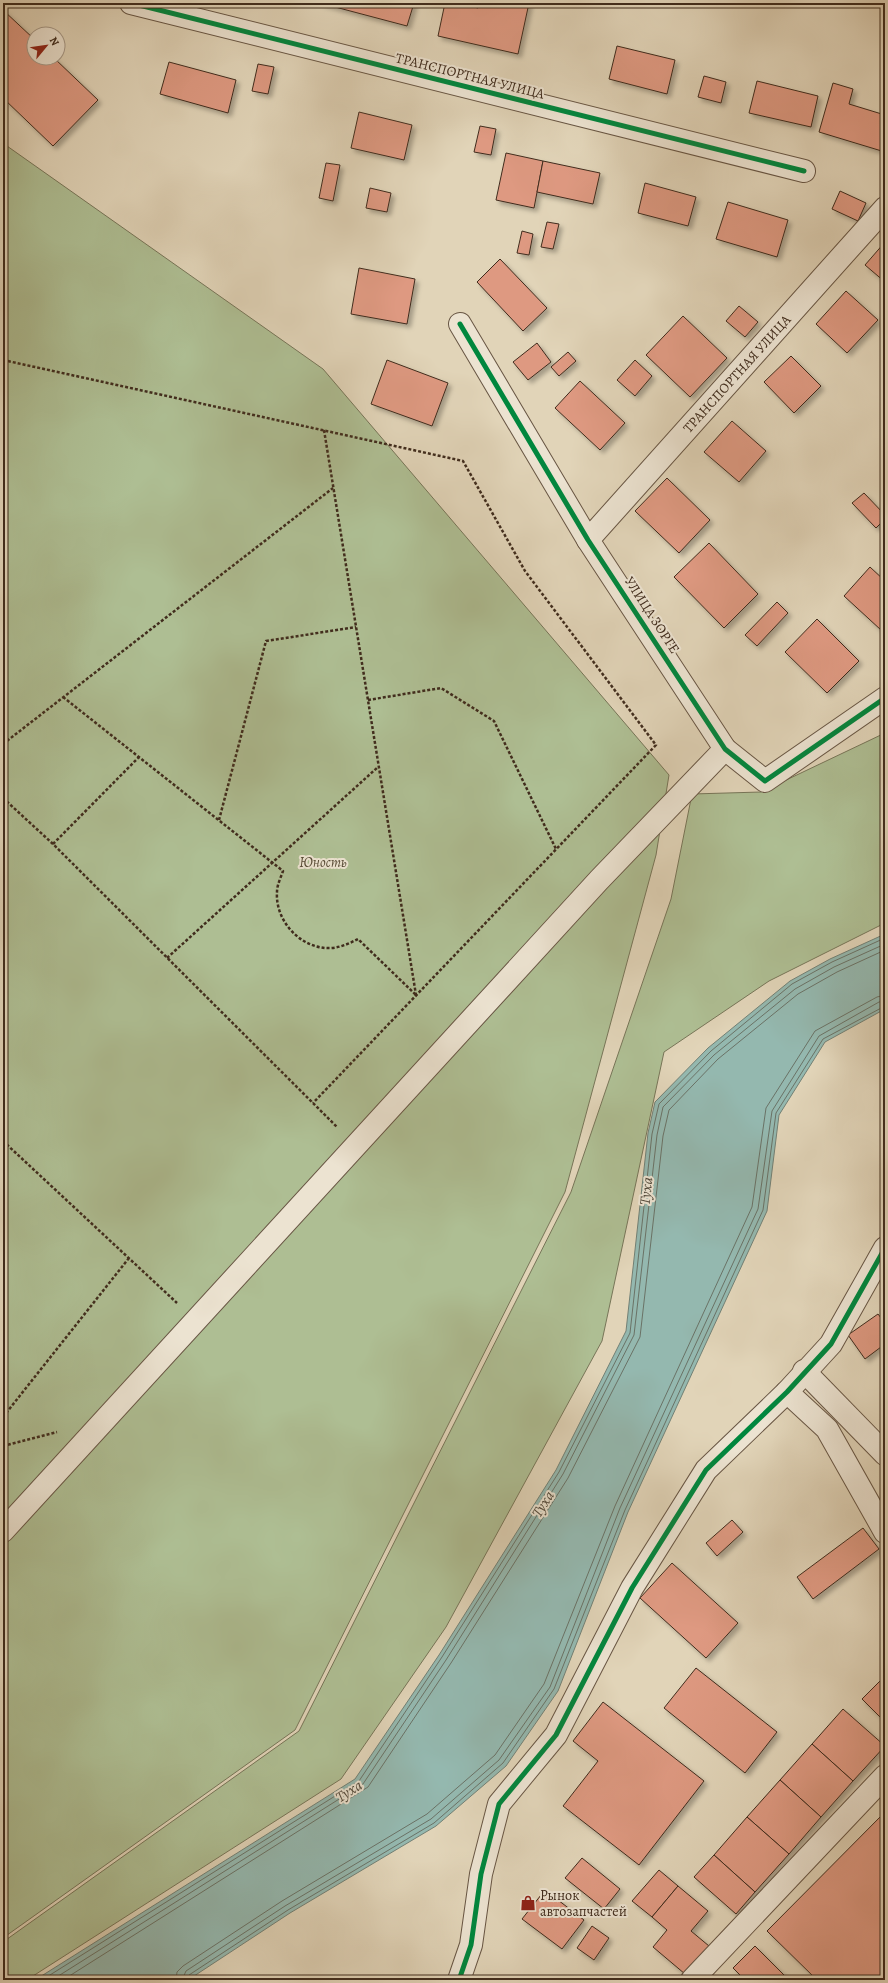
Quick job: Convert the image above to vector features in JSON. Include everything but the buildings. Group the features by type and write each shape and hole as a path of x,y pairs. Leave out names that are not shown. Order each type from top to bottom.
{"street":[{"name":"ТРАНСПОРТНАЯ УЛИЦА","path":"131,3 804,171"},
{"name":"ТРАНСПОРТНАЯ УЛИЦА","path":"588,540 885,208"},
{"name":"УЛИЦА ЗОРГЕ","path":"460,324 588,540 725,749 765,781 885,698"},
{"path":"3,1531 599,880 725,749"},
{"path":"459,1980 471,1945 481,1874 499,1804 556,1735 632,1588 706,1470 787,1392 804,1371 831,1344 885,1248"},
{"path":"804,1371 885,1454"},
{"path":"787,1392 827,1429 885,1532"},
{"path":"692,1980 885,1776"}],"path":[{"path":"3,360 463,461 525,571 656,745 313,1103"},
{"path":"324,430 416,995"},
{"path":"3,744 334,488"},
{"path":"219,820 266,641 356,627"},
{"path":"368,700 441,688 494,721 556,849"},
{"path":"63,697 283,871 276,890 278,909 289,930 305,942 330,948 342,947 358,939 416,995"},
{"path":"53,844 139,757"},
{"path":"167,958 379,767"},
{"path":"3,798 53,844 356,1145"},
{"path":"3,1141 196,1320"},
{"path":"3,1417 129,1258"},
{"path":"3,1446 63,1430"}],"green space":[{"name":"Юность","path":"3,145 7,146 323,369 669,775 656,855 565,1192 295,1730 3,1938"},
{"path":"885,733 885,923 769,981 664,1052 602,1341 446,1627 341,1779 33,1976 20,1980 3,1980 3,1942 299,1731 571,1192 671,899 692,794 761,792"}],"water":[{"name":"Туха","path":"885,934 885,1009 825,1042 779,1115 767,1211 628,1512 558,1691 506,1766 436,1826 290,1913 188,1980 35,1980 355,1779 439,1655 556,1470 626,1331 648,1133 655,1102 708,1048 790,981 830,959"}],"cycle path":[{"path":"131,3 804,171"},
{"path":"460,324 588,540 725,749 765,781 885,698"},
{"path":"459,1980 471,1945 481,1874 499,1804 556,1735 632,1588 706,1470 787,1392 831,1344 885,1248"}],"place":[{"name":"Рынок автозапчастей","path":"528,1903"}]}
